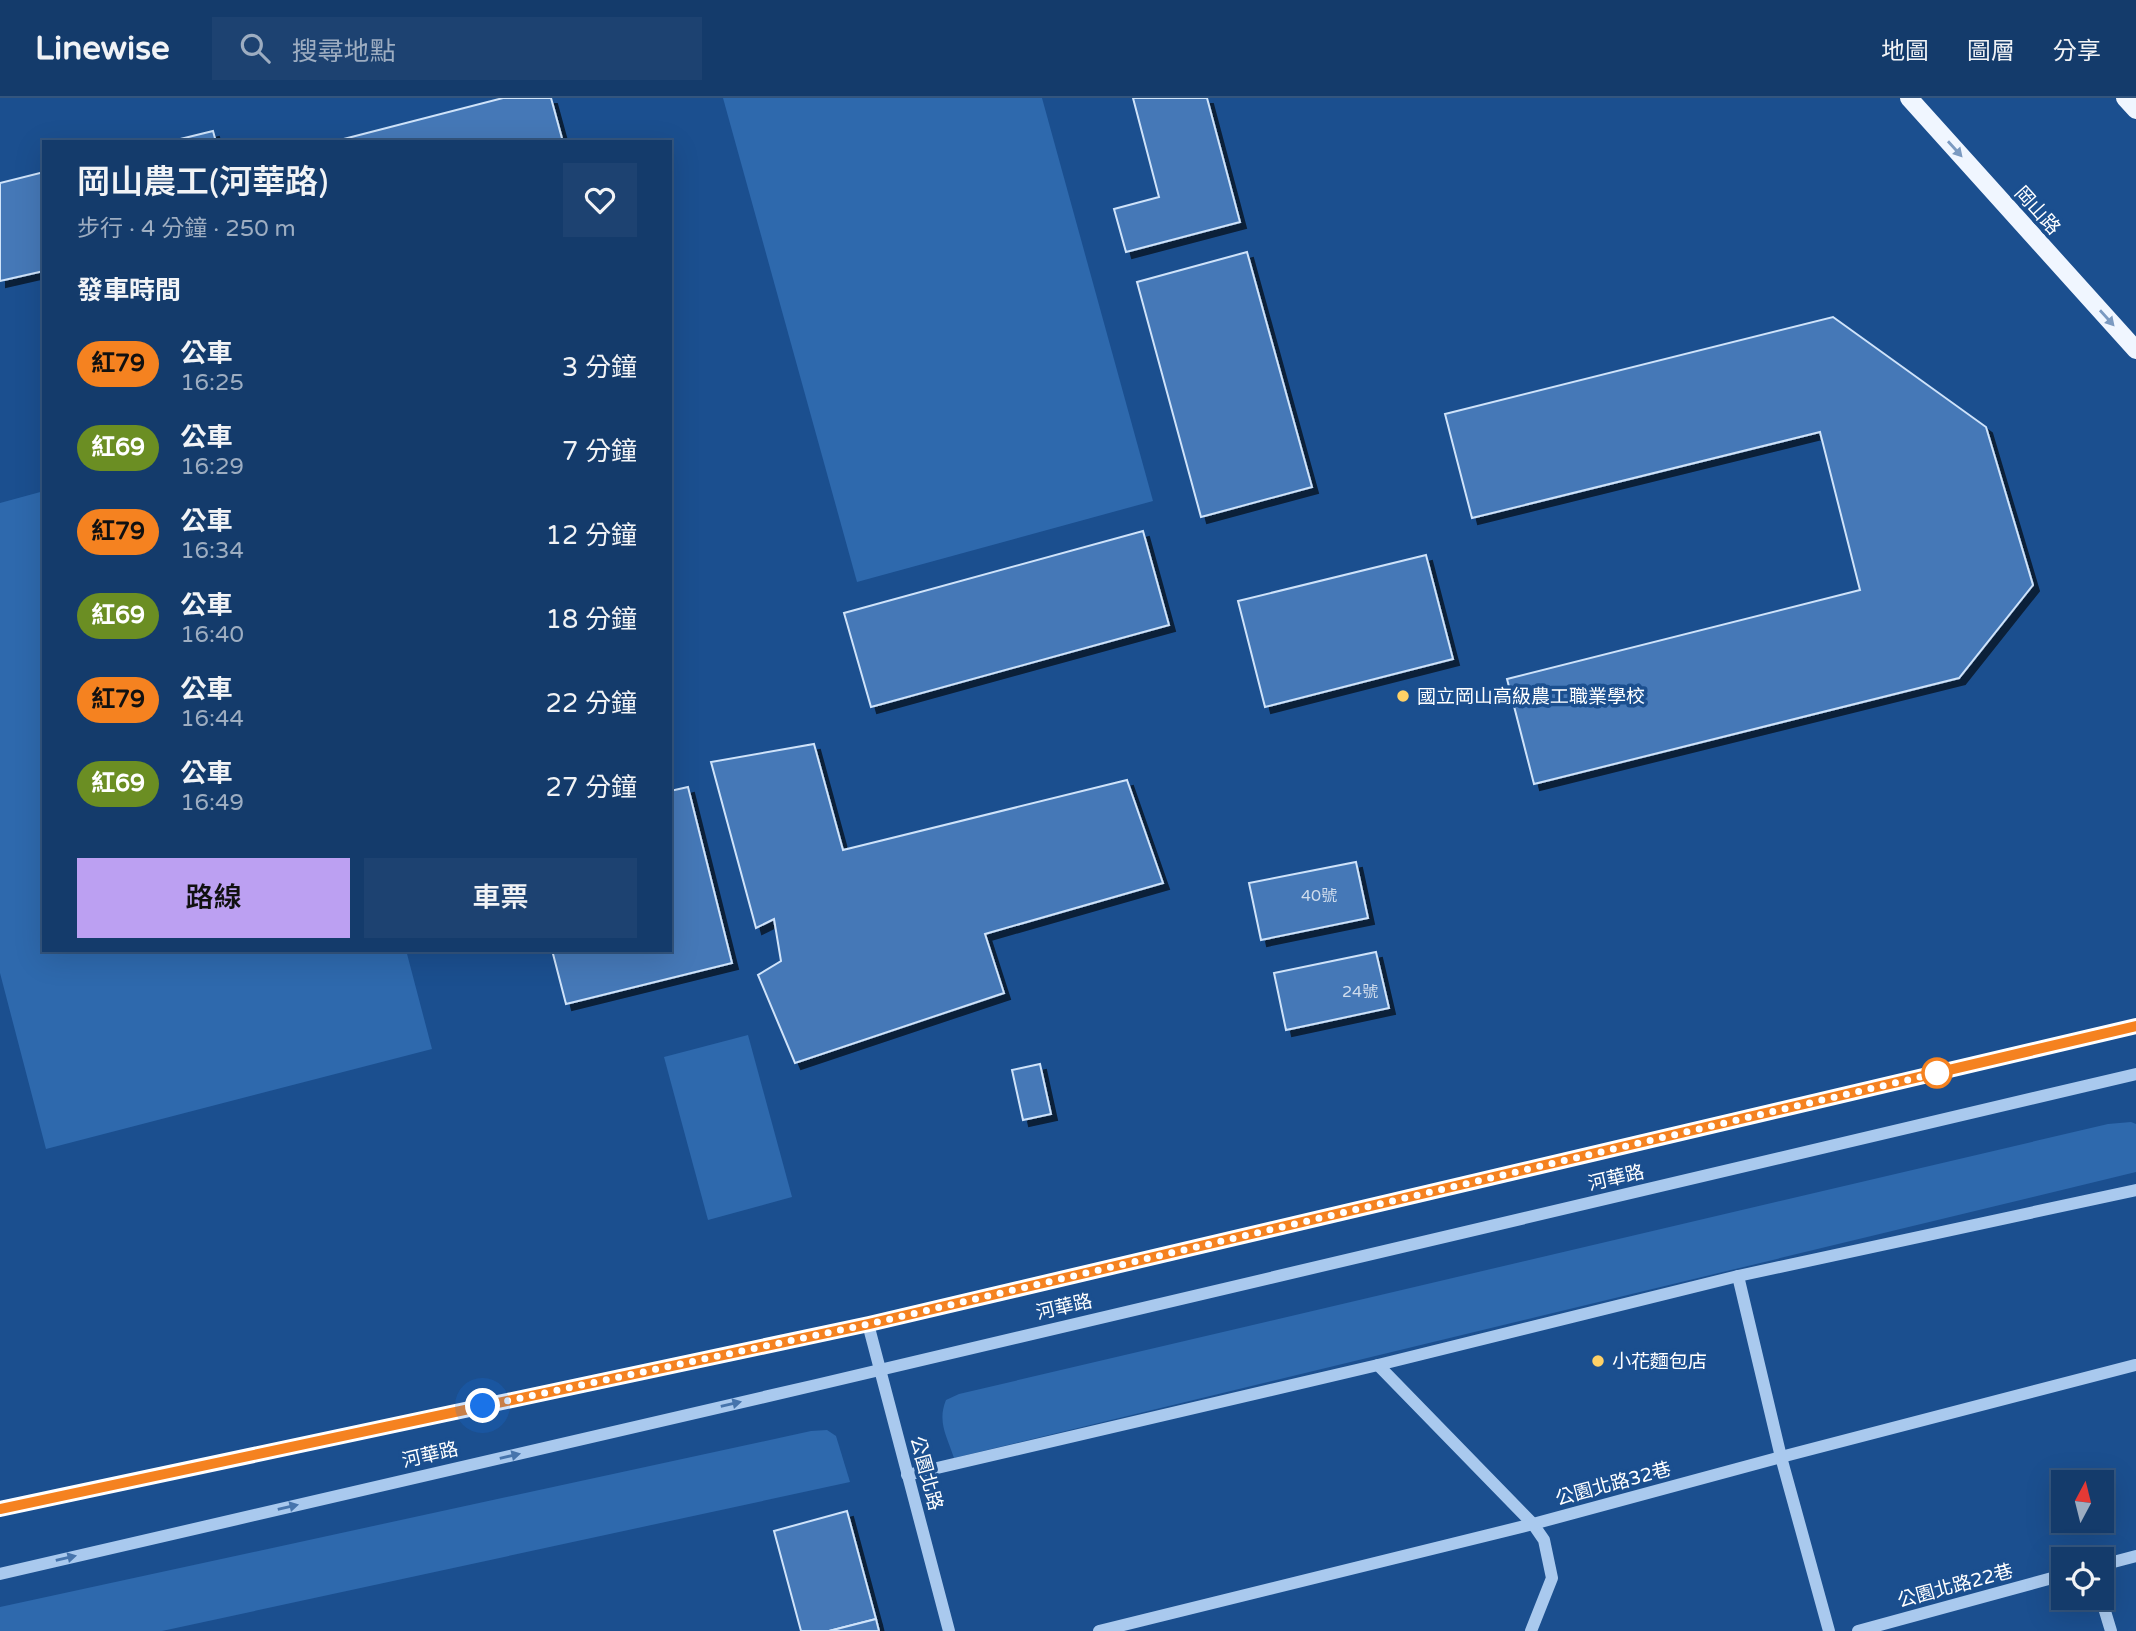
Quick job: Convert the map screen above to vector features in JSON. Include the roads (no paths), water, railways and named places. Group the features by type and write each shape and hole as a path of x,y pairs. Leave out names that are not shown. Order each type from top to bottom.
{"main road":[{"name":"岡山路","path":"1909,98 2136,350"},
{"path":"2125,98 2136,110"}],"street":[{"name":"河華路","path":"0,1509 869,1324 2136,1026"},
{"name":"河華路","path":"0,1574 2136,1074"},
{"path":"907,1475 1378,1365 1738,1276 2136,1190"},
{"path":"1738,1276 1781,1457 1829,1631"},
{"name":"公園北路","path":"869,1324 949,1631"},
{"path":"1378,1365 1534,1524 1544,1540 1552,1578 1531,1631"},
{"name":"公園北路32巷","path":"1099,1631 1534,1524 2135,1365"},
{"path":"2114,1562 2136,1556"},
{"name":"公園北路22巷","path":"1858,1631 2051,1579"},
{"path":"2105,1610 2111,1631"}],"place":[{"name":"國立岡山高級農工職業學校","path":"1403,696"},
{"name":"小花麵包店","path":"1598,1361"}]}
